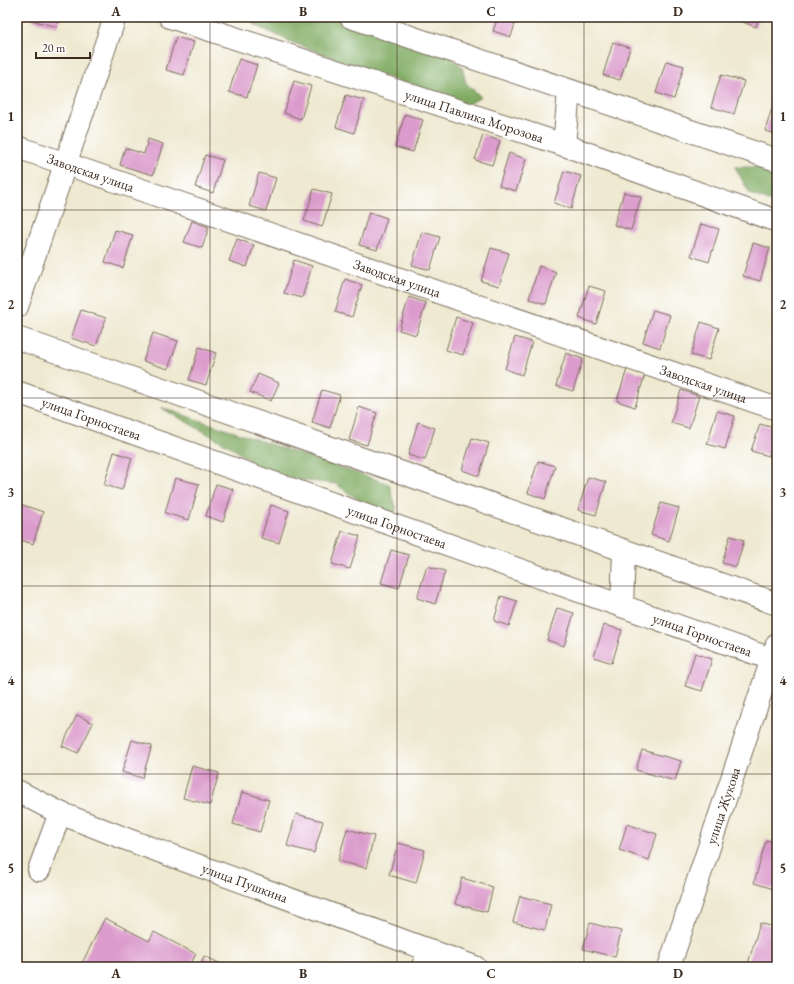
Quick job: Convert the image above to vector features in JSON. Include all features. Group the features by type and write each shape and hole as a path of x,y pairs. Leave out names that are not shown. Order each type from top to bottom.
{"street":[{"path":"17,307 115,17"},
{"name":"улица Павлика Морозова","path":"170,17 564,145 777,221"},
{"path":"351,17 777,160"},
{"path":"564,145 569,91"},
{"name":"Заводская улица","path":"17,147 777,409"},
{"path":"17,338 777,604"},
{"name":"улица Горностаева","path":"17,392 622,606 775,655"},
{"path":"622,606 624,551"},
{"name":"улица Жукова","path":"669,967 775,655"},
{"name":"улица Пушкина","path":"17,792 60,813 427,959 475,967"},
{"path":"39,870 60,813"}],"green space":[{"path":"249,17 334,17 447,54 462,67 466,83 481,97 469,104 449,100 291,42 253,24"},
{"path":"735,167 754,167 777,173 777,204 750,194"},
{"path":"160,407 389,484 396,507 395,517 369,507 336,484 300,480 263,470 231,447"}],"building":[{"path":"32,17 60,17 57,27 32,20"},
{"path":"498,17 517,17 511,37 493,31"},
{"path":"741,17 759,17 756,27 740,21"},
{"path":"176,37 194,42 184,75 166,70"},
{"path":"613,42 630,48 620,80 603,75"},
{"path":"239,59 257,65 247,97 229,92"},
{"path":"666,61 684,66 674,99 656,93"},
{"path":"721,75 744,81 734,114 711,107"},
{"path":"294,81 311,86 301,119 284,113"},
{"path":"346,95 364,100 354,133 336,127"},
{"path":"775,98 777,99 777,134 765,131"},
{"path":"405,114 423,120 413,152 395,147"},
{"path":"483,135 500,141 492,165 475,160"},
{"path":"148,139 163,144 153,175 120,165 125,148 144,154"},
{"path":"509,153 526,159 516,191 499,186"},
{"path":"205,155 223,160 213,193 195,187"},
{"path":"564,171 581,176 571,209 554,203"},
{"path":"259,173 276,178 266,211 249,206"},
{"path":"314,189 332,194 322,227 304,221"},
{"path":"624,192 641,197 631,230 614,225"},
{"path":"369,212 387,218 377,250 359,245"},
{"path":"192,221 209,227 202,248 184,242"},
{"path":"701,224 719,229 709,262 691,256"},
{"path":"115,230 133,235 123,268 105,262"},
{"path":"422,232 440,237 430,270 412,265"},
{"path":"237,239 254,245 247,267 229,261"},
{"path":"753,243 770,248 760,281 743,276"},
{"path":"491,248 509,253 499,286 481,281"},
{"path":"294,260 312,266 302,298 284,293"},
{"path":"539,266 556,272 546,304 529,299"},
{"path":"345,279 362,285 352,317 335,312"},
{"path":"589,286 606,291 596,324 579,318"},
{"path":"409,297 426,303 416,335 399,330"},
{"path":"81,310 106,318 96,346 71,338"},
{"path":"653,310 670,315 660,348 643,342"},
{"path":"456,317 473,323 463,355 446,350"},
{"path":"701,322 719,328 709,360 691,355"},
{"path":"153,333 178,341 168,369 143,361"},
{"path":"515,337 532,342 522,375 505,369"},
{"path":"199,347 216,353 206,385 189,380"},
{"path":"566,353 583,359 573,391 556,386"},
{"path":"627,369 645,374 635,407 617,401"},
{"path":"258,374 279,383 271,401 250,392"},
{"path":"322,390 340,395 330,428 312,422"},
{"path":"681,390 699,396 689,428 671,423"},
{"path":"359,407 377,413 367,445 349,440"},
{"path":"717,411 735,416 725,449 707,444"},
{"path":"418,422 435,428 425,460 408,455"},
{"path":"760,424 777,429 769,456 751,451"},
{"path":"472,438 489,443 479,476 462,470"},
{"path":"114,452 132,458 122,490 104,485"},
{"path":"538,461 555,466 545,499 528,493"},
{"path":"588,477 606,482 596,515 578,510"},
{"path":"175,478 199,484 189,520 165,513"},
{"path":"216,484 233,489 223,522 206,516"},
{"path":"17,503 43,512 33,544 17,539"},
{"path":"661,503 679,508 669,541 651,535"},
{"path":"271,505 289,511 279,543 261,538"},
{"path":"342,531 360,536 350,569 332,564"},
{"path":"730,536 744,540 736,567 722,563"},
{"path":"391,550 409,555 399,588 381,583"},
{"path":"427,566 445,571 435,604 417,598"},
{"path":"501,596 517,601 509,626 494,621"},
{"path":"557,608 574,613 564,646 547,640"},
{"path":"604,625 622,630 612,663 594,657"},
{"path":"695,653 712,659 702,691 685,686"},
{"path":"77,715 93,723 78,753 62,746"},
{"path":"132,740 152,746 142,778 122,772"},
{"path":"642,750 681,761 675,781 636,770"},
{"path":"192,766 219,773 210,805 183,798"},
{"path":"242,792 269,800 260,832 233,824"},
{"path":"296,814 323,821 314,853 287,846"},
{"path":"627,824 657,834 649,860 619,850"},
{"path":"347,829 374,836 366,868 338,861"},
{"path":"766,840 777,843 777,890 754,883"},
{"path":"398,843 425,850 416,883 389,875"},
{"path":"462,878 493,887 487,912 455,904"},
{"path":"520,896 551,904 545,930 513,922"},
{"path":"105,918 149,941 154,932 196,954 189,967 80,967"},
{"path":"590,923 621,931 615,957 583,949"},
{"path":"760,923 777,928 777,967 747,967"},
{"path":"204,956 228,967 199,967"}]}
